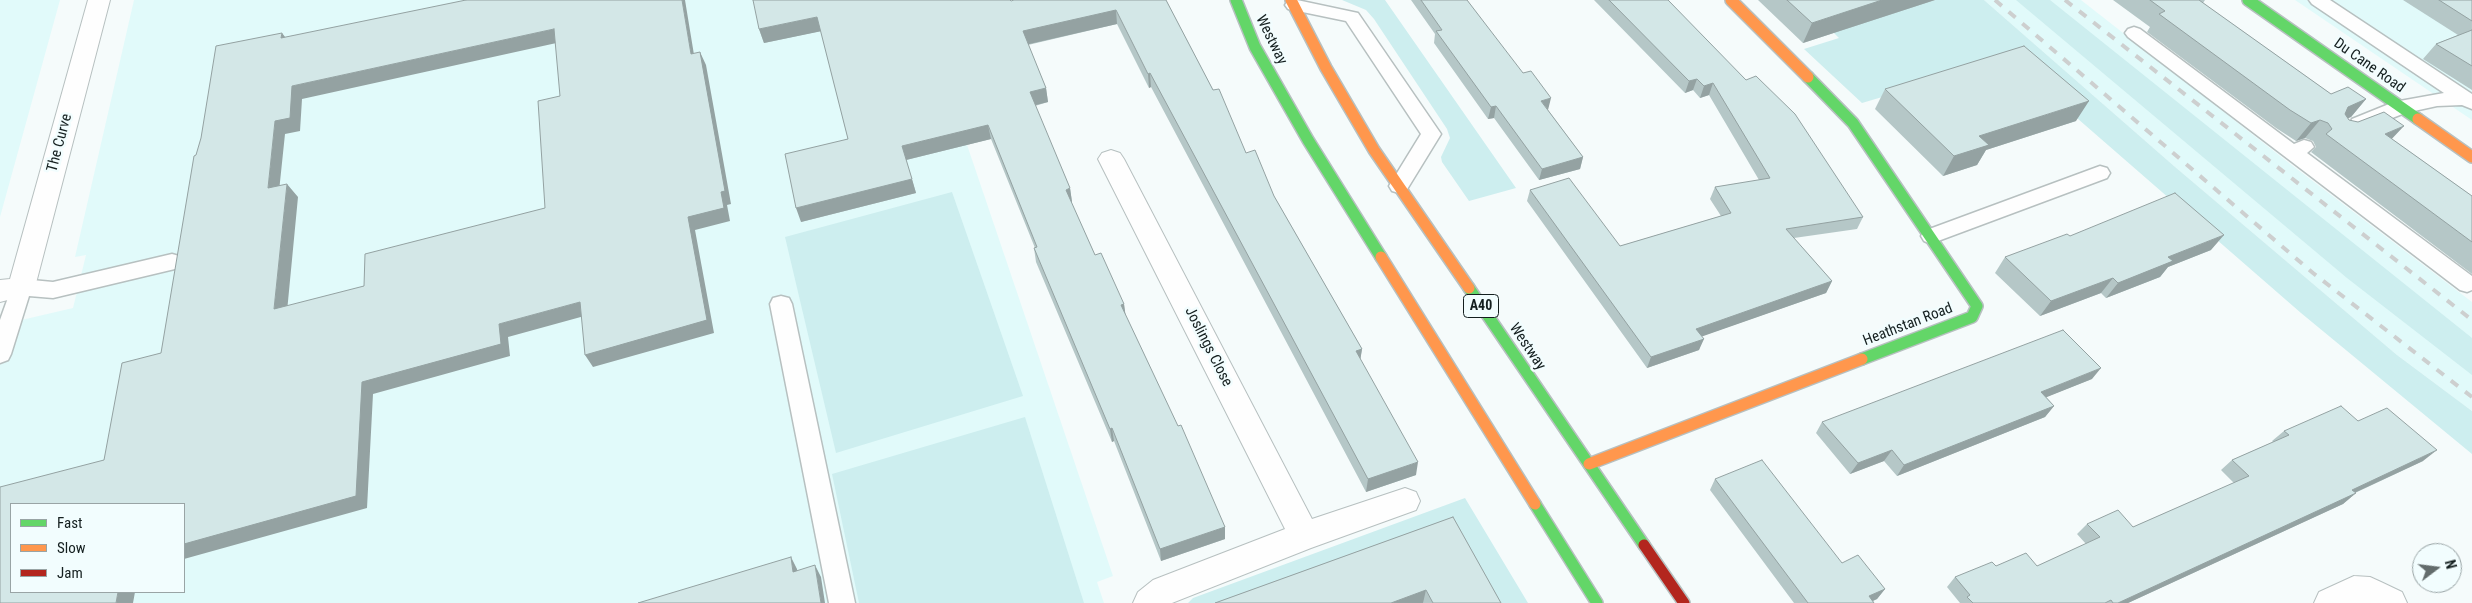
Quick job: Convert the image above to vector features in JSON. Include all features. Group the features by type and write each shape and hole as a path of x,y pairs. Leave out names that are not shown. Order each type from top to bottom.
{"main road":[{"name":"Westway","path":"1236,0 1255,47 1308,140 1597,603"},
{"name":"Heathstan Road","path":"1589,464 1972,317 1977,306 1853,123 1731,0"},
{"name":"Du Cane Road","path":"2248,0 2472,157"},
{"name":"Westway","path":"1293,3 1326,68 1374,150 1684,603"}],"street":[{"name":"The Curve","path":"11,289 99,0"},
{"name":"Joslings Close","path":"1111,158 1304,536"},
{"path":"1148,603 1164,590 1304,536 1405,501"},
{"path":"2330,603 2354,592 2370,592 2391,603"}],"lane":[{"path":"2318,0 2469,101"},
{"path":"1293,3 1352,17 1431,134 1399,186"},
{"path":"2134,33 2298,150 2467,284"},
{"path":"2341,132 2401,107 2437,100 2469,101"},
{"path":"1931,236 2100,173"},
{"path":"0,354 11,289 53,290 172,262"},
{"path":"781,304 842,603"}],"shaded area":[{"path":"0,0 60,0 0,217"},
{"path":"134,0 918,0 1113,576 1097,582 1104,603 0,603 0,325 73,308 86,255 75,257"},
{"path":"1342,0 1385,0 1516,188 1469,201 1442,162 1441,157 1450,138 1447,129 1374,19 1366,10"},
{"path":"1935,0 1984,0 2174,166 2397,355 2472,411 2472,454 2301,313 2016,65 1899,92 1862,103 1804,49 1839,38 1828,27"},
{"path":"1984,0 2081,0 2289,163 2472,302 2472,411 2397,355 2174,166"},
{"path":"2016,0 2050,0 2472,338 2472,375 2347,278"},
{"path":"2295,0 2472,0 2472,120"},
{"path":"952,192 1023,396 836,453 785,237"},
{"path":"1025,417 1084,603 859,603 832,474"},
{"path":"1465,498 1528,603 1188,603 1193,598"}],"building":[{"path":"466,0 682,0 691,54 700,52 725,191 721,192 724,208 688,217 707,320 585,355 580,302 499,324 501,344 362,382 356,496 185,544 185,503 10,503 10,593 118,593 116,603 0,603 0,487 104,460 122,363 161,353 194,156 196,155 201,138 216,46 282,33 281,38","holes":["554,29 560,96 538,101 545,208 365,254 364,286 274,309 287,184 268,188 275,121 290,118 292,86"]},
{"path":"753,0 1166,0 1213,90 1219,89 1246,153 1255,150 1274,196 1362,349 1356,351 1418,462 1368,479 1150,73 1148,74 1116,10 1023,31 1046,88 1030,92 1070,188 1066,190 1095,255 1101,253 1124,304 1121,305 1178,426 1181,425 1225,527 1160,549 1112,428 1110,429 1034,248 1037,247 988,125 902,146 912,179 796,208 785,154 848,139 817,17 759,29"},
{"path":"1421,0 1467,0 1523,73 1531,71 1551,98 1541,101 1583,157 1542,169 1496,106 1491,107 1436,31 1442,30"},
{"path":"1609,0 1668,0 1746,80 1756,76 1795,114 1863,217 1786,229 1832,281 1696,329 1704,339 1651,357 1530,190 1569,178 1620,246 1731,213 1715,187 1770,178 1713,83 1704,86 1697,79 1689,81"},
{"path":"1787,0 1882,0 1812,23"},
{"path":"2150,0 2199,0 2331,94 2348,87 2366,99 2348,107 2345,114 2349,120 2358,122 2384,112 2404,126 2385,134 2472,196 2472,242 2326,134 2332,129 2328,123 2320,120 2311,123 2290,110 2159,14 2165,11"},
{"path":"2439,0 2472,0 2472,21"},
{"path":"2472,30 2472,66 2436,44"},
{"path":"2024,46 2089,101 1979,136 1989,145 1954,156 1885,89"},
{"path":"2175,193 2224,235 2168,257 2173,261 2118,283 2113,278 2051,301 2005,257 2067,234 2070,236"},
{"path":"2063,330 2101,368 2041,392 2054,406 1904,465 1892,450 1858,463 1822,422"},
{"path":"2341,406 2358,421 2387,408 2437,450 2352,490 2356,493 2118,603 2113,603 2111,600 2105,603 1973,603 1967,597 1970,595 1955,577 1992,562 1996,566 2026,553 2037,566 2100,537 2087,524 2118,510 2133,527 2249,476 2232,460 2289,435 2284,431"},
{"path":"1762,460 1842,563 1858,555 1885,589 1869,596 1874,603 1808,603 1715,479"},
{"path":"1453,517 1501,603 1433,603 1426,590 1391,603 1215,603"},
{"path":"791,557 793,572 815,565 821,603 638,603"}],"railway":[{"path":"1995,0 2313,273 2472,397"},
{"path":"2065,0 2472,320"}],"traffic: fast":[{"path":"1236,0 1255,47 1308,140 1381,257"},
{"path":"2248,0 2418,119"},
{"path":"1808,77 1853,123 1977,306 1972,317 1862,359"},
{"path":"1469,288 1644,545"},
{"path":"1535,504 1597,603"}],"traffic: slow":[{"path":"1291,0 1326,68 1374,150 1469,288"},
{"path":"1731,0 1808,77"},
{"path":"2418,119 2472,157"},
{"path":"1381,257 1535,504"},
{"path":"1589,464 1862,359"}],"traffic: jam":[{"path":"1644,545 1684,603"}]}
